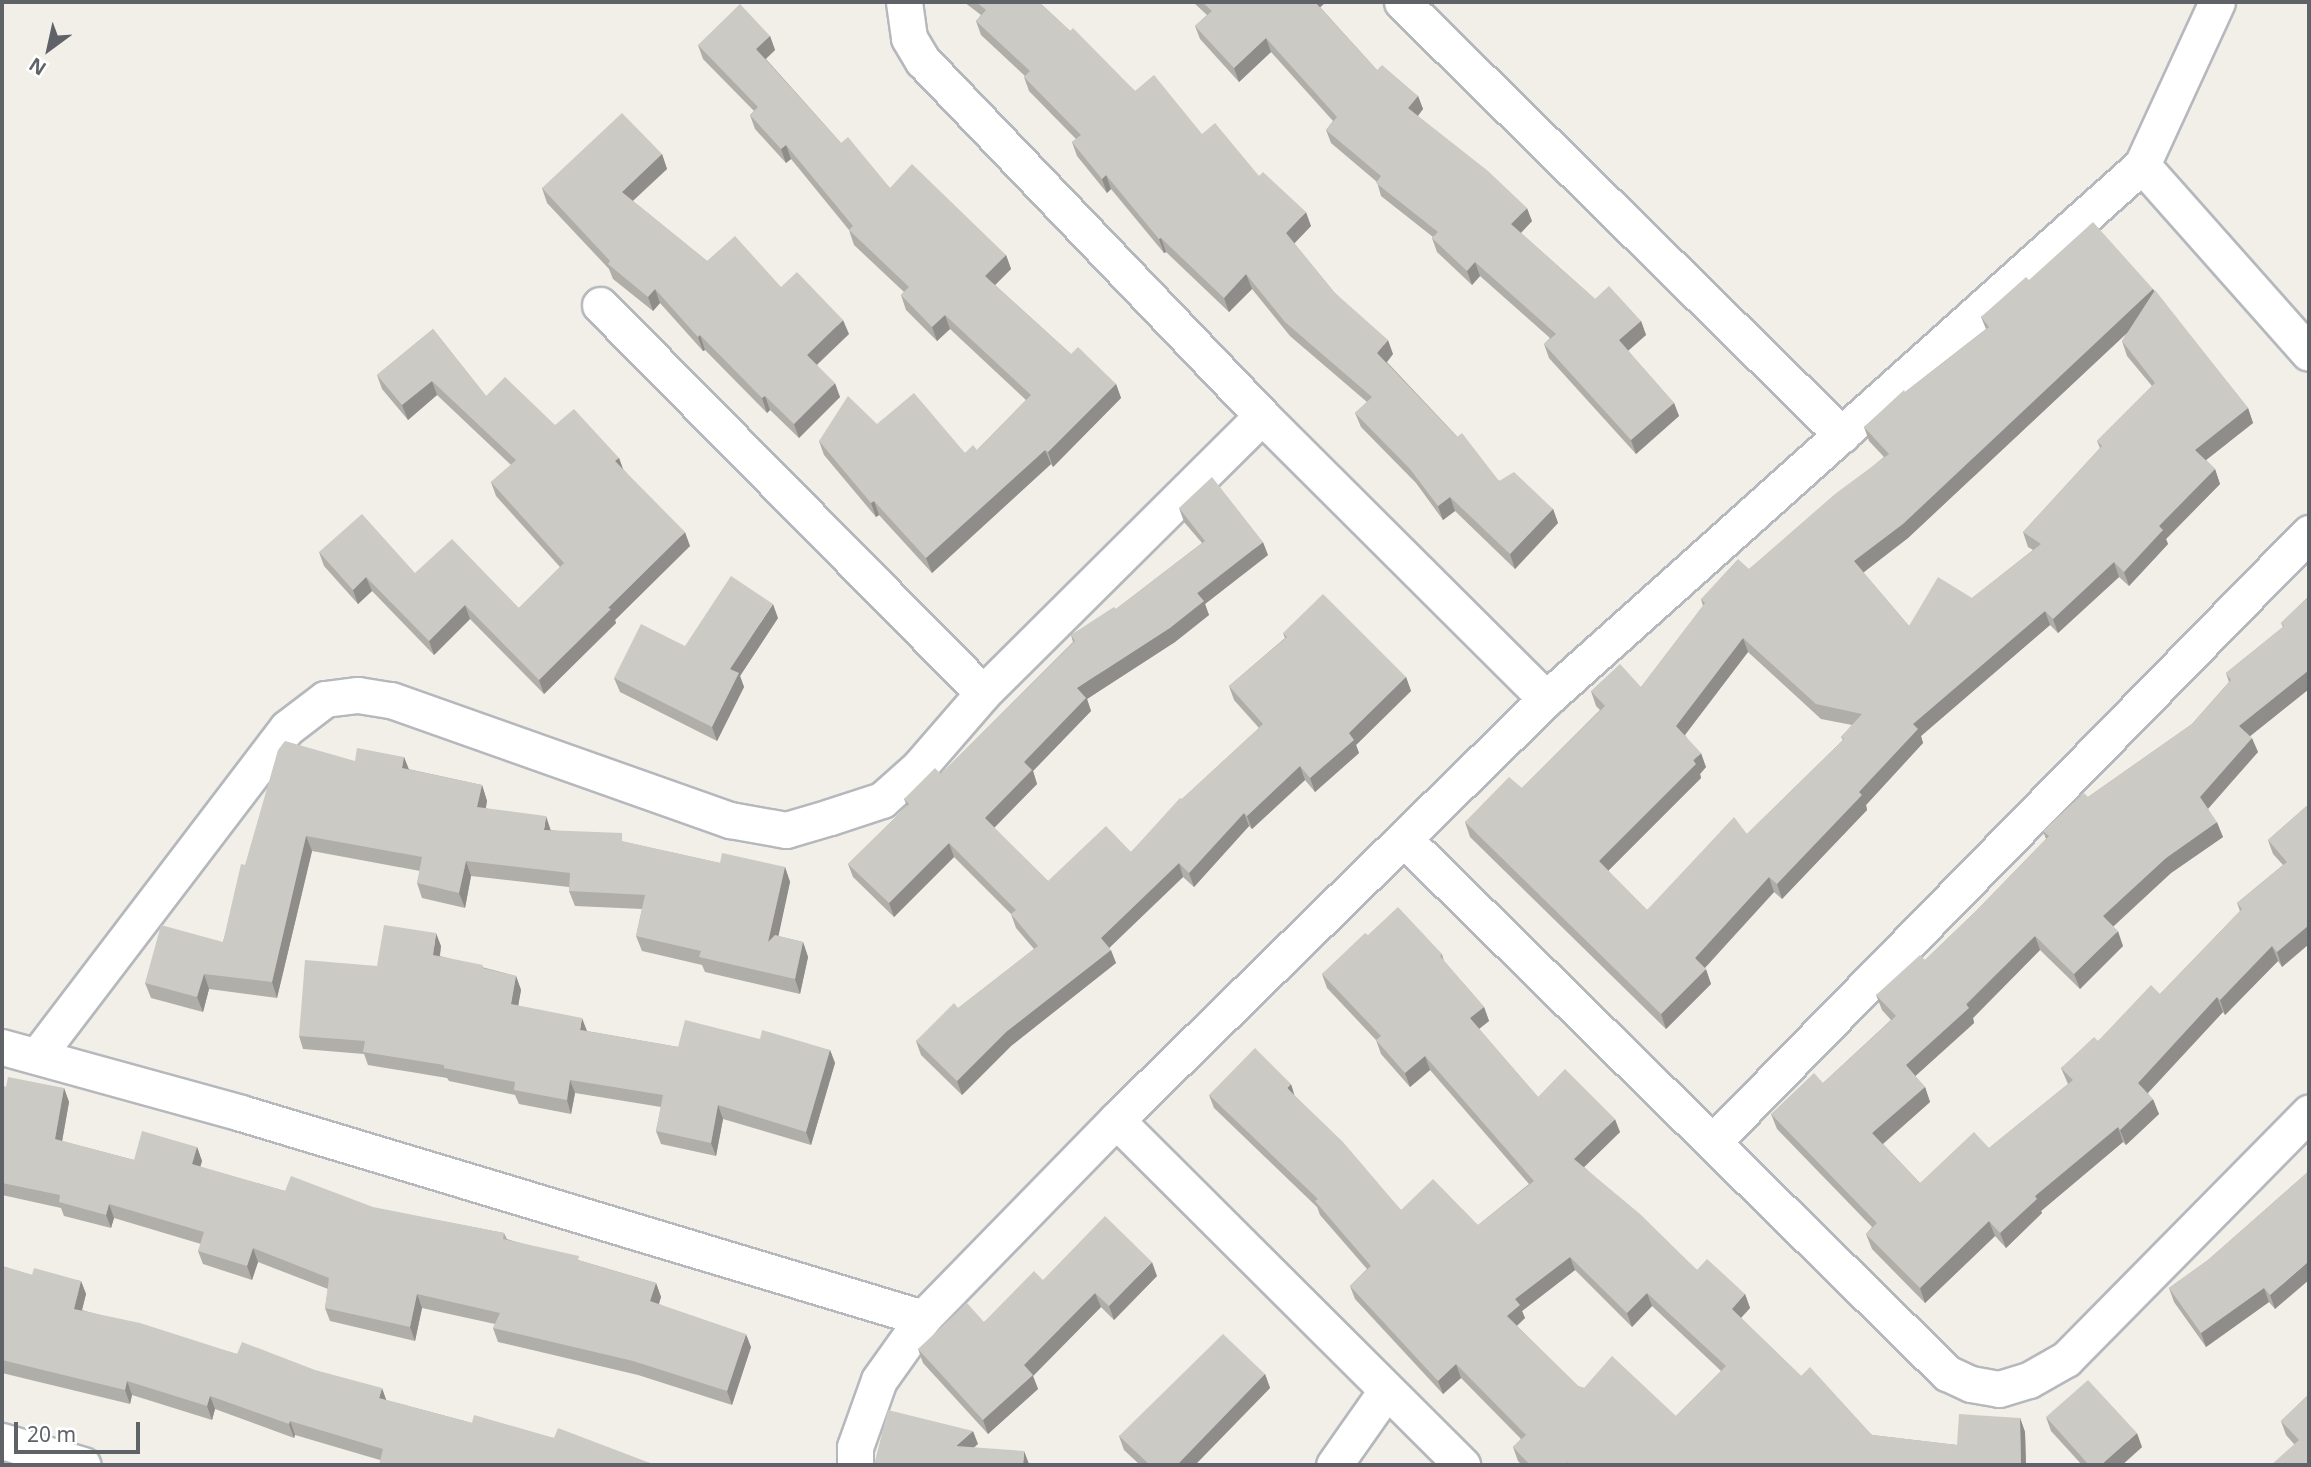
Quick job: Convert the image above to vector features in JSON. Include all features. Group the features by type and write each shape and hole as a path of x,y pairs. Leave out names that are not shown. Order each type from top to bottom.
{"street":[{"path":"904,2 909,38 923,61 1262,416 1546,699"},
{"path":"1402,2 1842,435"},
{"path":"855,1465 855,1447 879,1380 923,1318 1116,1120 1546,699 2142,165 2217,2"},
{"path":"2142,165 2309,353"},
{"path":"600,305 983,693"},
{"path":"37,1056 287,728 325,699 358,695 391,700 730,820 786,830 881,800 919,767 983,693 1262,416"},
{"path":"1713,1142 2309,533"},
{"path":"1404,839 1947,1373 1971,1384 1999,1389 2029,1380 2066,1359 2309,1113"},
{"path":"2,1047 241,1113 923,1318"},
{"path":"1116,1120 1462,1465"},
{"path":"1335,1465 1386,1391"},
{"path":"2,1441 83,1465"}],"building":[{"path":"976,2 1039,2 1070,31 1073,28 1135,91 1154,75 1202,134 1215,123 1259,176 1263,172 1306,212 1286,233 1334,292 1388,340 1377,353 1457,437 1462,433 1499,481 1514,472 1553,509 1510,554 1450,497 1438,506 1410,469 1355,413 1372,397 1285,322 1246,274 1224,298 1159,239 1106,175 1102,179 1072,142 1081,135 1024,77 1030,71 976,21 986,10"},
{"path":"1202,2 1315,2 1377,70 1382,65 1418,96 1408,108 1488,171 1527,208 1511,224 1595,299 1609,286 1641,321 1619,340 1674,403 1631,440 1544,344 1556,334 1475,262 1467,271 1432,238 1438,232 1376,183 1381,176 1326,130 1337,117 1266,38 1234,68 1195,26 1212,11"},
{"path":"740,4 770,36 756,49 841,143 848,137 890,188 912,164 1006,255 985,276 1071,354 1078,347 1116,384 1048,452 1045,450 926,558 874,501 871,503 819,441 848,396 877,424 914,393 965,453 973,445 977,450 1031,395 945,315 932,327 901,295 909,287 849,230 853,226 786,145 781,149 750,115 758,107 698,45"},
{"path":"622,113 662,154 622,192 707,261 735,236 781,287 797,272 843,320 807,355 835,383 794,424 765,396 762,398 700,335 698,337 655,289 648,297 608,264 610,261 542,188"},
{"path":"2093,222 2153,289 1903,524 1854,561 1909,626 1938,577 1972,598 2041,544 2023,532 2102,446 2097,441 2155,383 2122,341 2155,290 2248,408 2195,450 2215,469 2159,526 2163,530 2124,572 2114,562 2053,619 2045,611 1913,724 1918,729 1859,792 1862,795 1777,884 1769,877 1695,958 1706,969 1661,1014 1465,822 1509,777 1522,788 1605,706 1591,691 1620,664 1641,687 1705,603 1701,599 1738,559 1749,569 1835,494 1889,454 1864,427 1904,390 1905,392 1989,327 1981,317 2026,277 2029,280","holes":["1743,638 1816,704 1862,714 1841,737 1844,739 1747,834 1734,817 1647,910 1599,861 1696,764 1693,760 1701,753 1676,726"]},
{"path":"433,329 486,396 505,377 555,425 574,409 619,458 615,461 685,532 539,680 465,605 429,641 366,577 353,590 319,552 362,514 415,573 452,539 519,608 564,563 491,482 516,460 432,381 402,405 377,375"},
{"path":"1212,477 1263,542 1197,593 1204,601 1170,628 1077,688 1086,698 1024,762 1032,770 985,818 1048,881 1106,826 1131,852 1180,798 1263,724 1229,686 1287,637 1283,633 1323,594 1406,677 1349,733 1354,740 1310,778 1300,766 1247,816 1244,813 1189,873 1179,863 1101,938 1111,950 1006,1032 957,1081 916,1041 954,1003 958,1008 1038,946 1011,914 1016,910 949,843 889,903 848,864 909,804 904,799 935,768 941,774 1075,641 1071,635 1114,607 1116,609 1205,541 1179,508"},
{"path":"731,576 773,604 730,669 739,673 712,727 614,678 641,624 685,646"},
{"path":"2309,596 2309,670 2239,726 2252,738 2200,797 2217,822 2166,858 2103,916 2118,931 2074,974 2035,936 1966,1004 1969,1008 1906,1065 1925,1087 1872,1133 1920,1183 1974,1132 1989,1148 2073,1080 2061,1068 2094,1037 2098,1041 2151,985 2160,994 2242,909 2237,903 2287,862 2268,840 2309,804 2309,925 2277,952 2272,946 2220,1000 2217,997 2138,1083 2153,1099 2120,1130 2118,1127 2035,1196 2037,1199 2000,1233 1989,1221 1920,1288 1866,1234 1877,1223 1771,1114 1814,1073 1823,1083 1896,1016 1876,995 1920,955 1925,960 1975,912 2049,836 2043,831 2084,793 2088,797 2192,724 2231,680 2226,673 2284,626 2281,623"},
{"path":"285,741 355,761 357,748 404,757 402,768 482,785 477,807 546,816 544,830 622,833 622,841 720,863 722,853 785,867 768,942 775,935 803,942 795,979 699,957 701,951 636,936 645,895 569,891 570,873 466,861 459,893 417,883 422,857 306,836 272,982 204,974 197,997 145,983 161,925 223,942 241,864 245,865 278,750"},
{"path":"1398,907 1442,954 1440,956 1484,1007 1470,1018 1538,1097 1565,1069 1615,1119 1574,1159 1640,1214 1697,1270 1707,1259 1745,1294 1732,1309 1801,1376 1810,1367 1872,1435 1957,1445 1959,1414 2020,1418 2021,1465 1569,1465 1567,1462 1564,1465 1530,1465 1513,1447 1526,1435 1456,1364 1438,1381 1350,1286 1371,1266 1315,1201 1318,1199 1209,1095 1255,1048 1291,1084 1287,1088 1343,1142 1401,1210 1433,1179 1478,1225 1534,1181 1425,1056 1405,1073 1376,1040 1381,1036 1322,974 1365,933 1368,935","holes":["1570,1257 1627,1313 1647,1293 1726,1366 1676,1416 1612,1356 1584,1388 1578,1386 1507,1316 1520,1305 1515,1299"]},
{"path":"384,925 436,933 433,955 483,965 482,968 516,976 511,1004 582,1018 580,1030 678,1047 685,1020 760,1039 762,1030 830,1050 806,1132 718,1105 711,1143 656,1131 663,1095 570,1080 567,1100 514,1090 515,1082 444,1068 444,1065 363,1052 365,1041 299,1036 305,960 377,966"},
{"path":"8,1077 64,1088 55,1139 134,1160 142,1131 197,1147 192,1164 285,1191 291,1176 373,1207 504,1233 503,1239 579,1256 578,1260 656,1283 650,1301 746,1334 727,1391 633,1361 493,1328 500,1313 417,1294 410,1327 325,1308 329,1278 253,1248 247,1266 198,1251 204,1232 109,1204 106,1215 59,1202 60,1195 2,1183 2,1086 6,1087"},
{"path":"2309,1171 2309,1261 2270,1295 2264,1288 2201,1333 2169,1288 2208,1260"},
{"path":"1105,1216 1152,1262 1109,1306 1095,1293 1024,1365 1033,1375 983,1420 918,1349 967,1303 984,1322 1034,1271 1043,1280"},
{"path":"2,1266 32,1275 34,1268 81,1281 74,1309 140,1323 237,1354 242,1342 315,1370 382,1388 379,1398 472,1423 474,1415 554,1438 558,1428 659,1465 379,1465 383,1449 290,1421 289,1424 210,1396 207,1406 127,1381 125,1390 2,1360"},
{"path":"1223,1334 1265,1374 1177,1465 1150,1465 1119,1436"},
{"path":"2088,1380 2137,1433 2101,1465 2089,1465 2046,1417"},
{"path":"2309,1394 2309,1465 2271,1465 2299,1440 2281,1421"},
{"path":"888,1410 973,1431 956,1446 1024,1451 1023,1465 874,1465"}]}
